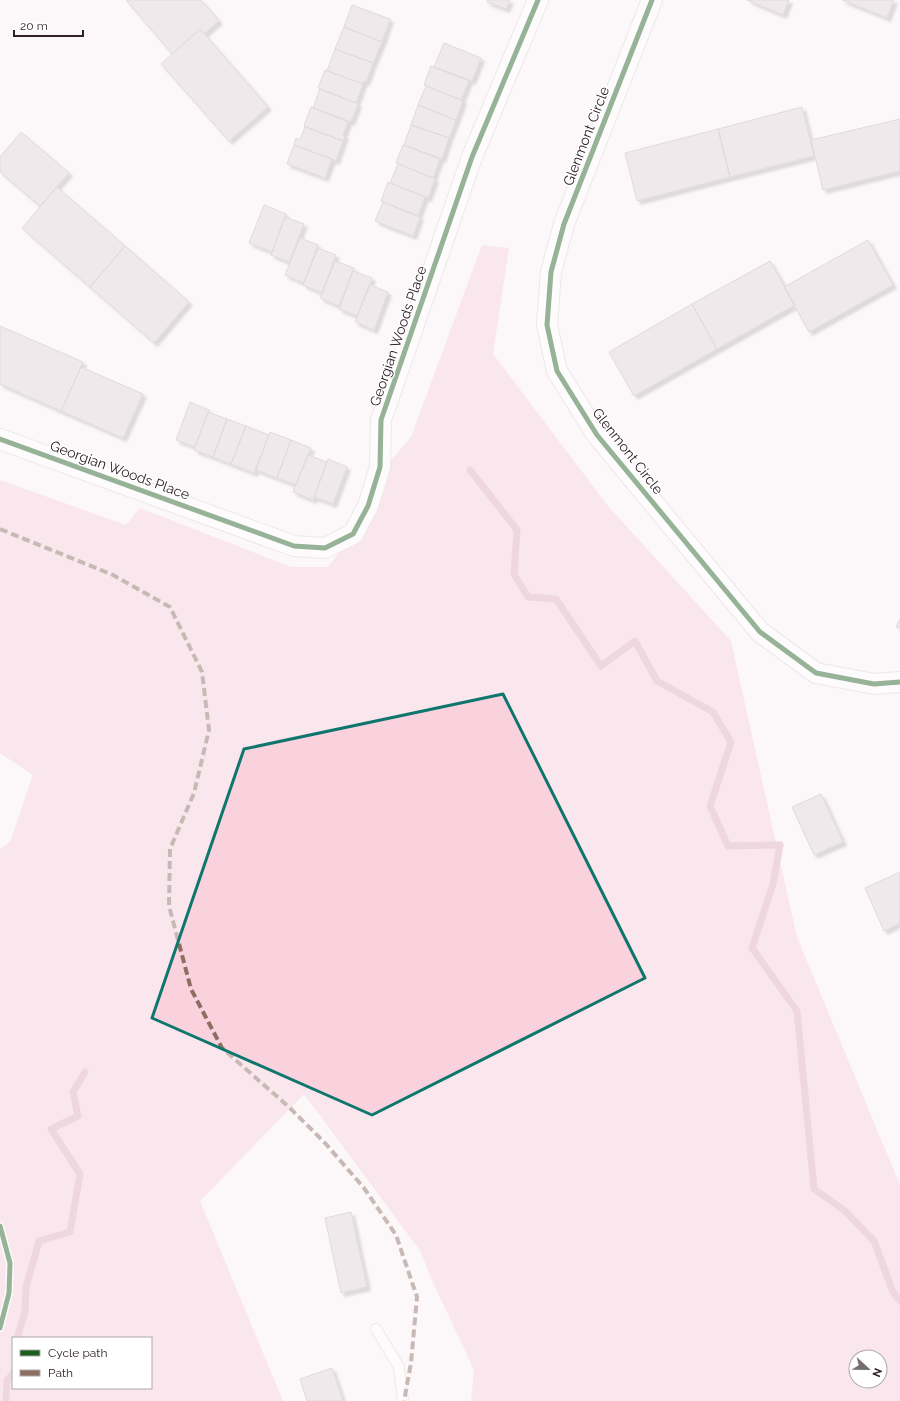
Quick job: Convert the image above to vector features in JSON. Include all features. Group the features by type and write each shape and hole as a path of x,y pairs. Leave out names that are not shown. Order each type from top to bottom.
{"street":[{"name":"Georgian Woods Place","path":"0,439 294,546 325,548 353,534 368,506 380,467 381,420 472,157 538,0"},
{"name":"Glenmont Circle","path":"652,0 564,224 551,272 547,325 557,371 597,435 760,632 816,673 874,684 900,682"}],"lane":[{"path":"376,1329 399,1367 403,1401"}],"highlighted area":[{"path":"503,694 645,978 372,1115 152,1018 244,749"}],"shaded area":[{"path":"482,245 509,248 493,354 608,506 731,641 797,937 900,1185 900,1401 471,1401 474,1370 430,1276 421,1252 304,1094 200,1201 283,1401 0,1401 0,849 10,842 33,775 0,753 0,480 126,525 140,508 291,567 328,567 353,534 393,458 411,437"}],"building":[{"path":"126,0 201,0 219,21 204,34 200,29 172,54"},
{"path":"488,0 510,0 506,9 487,2"},
{"path":"747,0 789,0 783,15"},
{"path":"842,0 894,0 887,18"},
{"path":"352,5 390,19 382,42 344,27"},
{"path":"344,27 382,42 373,63 335,49"},
{"path":"200,29 268,107 229,141 161,64"},
{"path":"444,43 481,58 472,81 434,67"},
{"path":"335,49 373,63 366,82 364,81 363,84 327,71"},
{"path":"431,66 469,81 461,100 424,85"},
{"path":"325,70 363,84 356,103 318,88"},
{"path":"426,86 463,101 456,120 418,105"},
{"path":"320,89 358,104 351,122 313,108"},
{"path":"418,105 456,120 449,138 411,125"},
{"path":"311,107 348,122 343,135 345,136 343,141 304,126"},
{"path":"802,107 814,156 730,177 718,129"},
{"path":"900,119 900,171 823,190 811,140"},
{"path":"411,125 449,138 442,159 404,145"},
{"path":"305,127 343,141 336,161 294,145 296,138 300,140"},
{"path":"718,129 730,177 637,201 625,153"},
{"path":"21,132 69,173 40,206 0,172 0,157"},
{"path":"294,145 332,159 325,178 287,164"},
{"path":"403,145 440,159 433,178 396,163"},
{"path":"398,164 435,179 428,198 390,183"},
{"path":"388,182 425,197 418,216 381,201"},
{"path":"57,187 125,246 90,287 22,228"},
{"path":"383,202 420,217 413,236 375,221"},
{"path":"264,205 286,214 272,252 249,243"},
{"path":"285,217 304,224 289,262 271,255"},
{"path":"300,238 318,245 304,283 285,275"},
{"path":"868,240 893,285 809,332 784,287"},
{"path":"125,246 189,302 154,343 90,287"},
{"path":"318,248 336,255 322,293 303,285"},
{"path":"335,261 354,268 339,306 320,298"},
{"path":"770,261 795,305 717,349 692,304"},
{"path":"353,271 372,278 357,316 339,309"},
{"path":"370,285 388,292 374,330 355,322"},
{"path":"692,304 717,349 634,396 609,352"},
{"path":"0,326 83,362 61,411 0,384"},
{"path":"81,367 143,394 123,438 61,411"},
{"path":"190,402 209,410 195,447 176,440"},
{"path":"208,412 227,419 213,457 194,450"},
{"path":"227,419 246,426 231,464 213,457"},
{"path":"246,426 269,435 254,473 231,464"},
{"path":"270,432 291,440 277,478 256,470"},
{"path":"291,440 311,448 296,485 277,478"},
{"path":"308,455 327,462 313,500 293,492"},
{"path":"328,459 347,467 333,504 314,497"},
{"path":"900,619 900,628 896,627"},
{"path":"821,794 843,842 814,855 792,807"},
{"path":"900,872 900,923 884,931 865,888"},
{"path":"351,1212 367,1287 341,1293 325,1218"},
{"path":"332,1368 343,1401 307,1401 300,1379"}],"waterway":[{"path":"470,470 517,530 514,574 528,597 556,599 601,666 635,641 657,681 713,712 731,742 710,806 728,846 780,845 773,884 752,948 797,1011 814,1189 844,1210 874,1241 893,1292 900,1301"},
{"path":"17,1337 25,1312 26,1287 39,1241 70,1232 80,1174 51,1129 78,1116 73,1092 85,1072"},
{"path":"6,1401 7,1381 12,1374"}],"marked path":[{"path":"0,529 113,575 170,607 202,672 209,730 194,793 170,849 169,906 191,989 222,1048 290,1108 325,1143 364,1188 396,1235 417,1297 411,1363 404,1401"}],"cycle path":[{"path":"0,439 294,546 325,548 353,534 368,506 380,467 381,420 472,157 538,0"},
{"path":"652,0 564,224 551,272 547,325 557,371 597,435 760,632 816,673 874,684 900,682"},
{"path":"0,1226 10,1263 9,1293 0,1328"}]}
